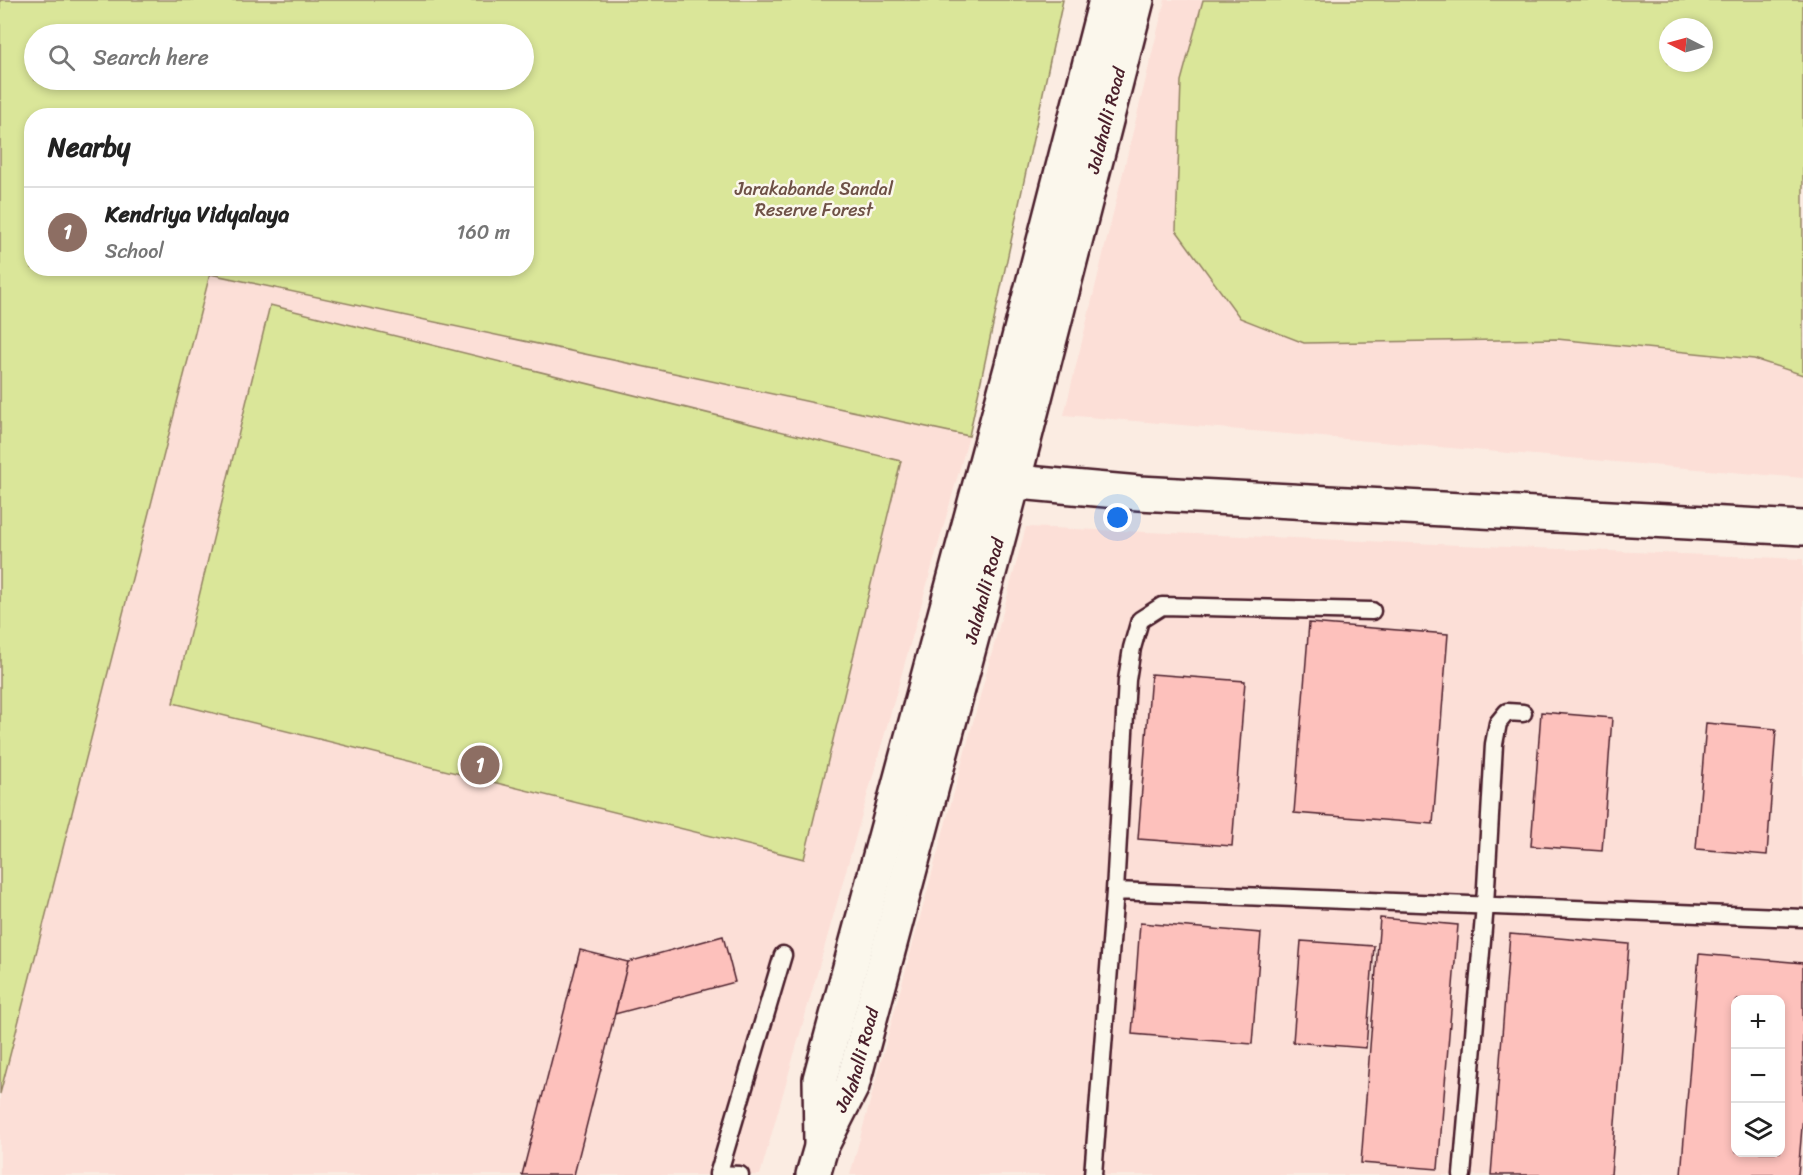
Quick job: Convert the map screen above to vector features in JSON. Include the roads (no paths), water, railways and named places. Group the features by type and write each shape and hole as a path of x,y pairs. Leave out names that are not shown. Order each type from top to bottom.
{"main road":[{"path":"1106,0 997,481 1139,493 1803,528"},
{"name":"Jalahalli Road","path":"817,1161 852,1086 997,481 1137,0"}],"lane":[{"path":"1093,1175 1115,891 1127,680 1132,648 1140,620 1162,606 1372,611"},
{"path":"1462,1175 1485,905 1494,744 1498,723 1507,712 1523,712"},
{"path":"1115,891 1803,918"},
{"path":"740,1175 718,1174 783,955"}],"place":[{"name":"Kendriya Vidyalaya","path":"480,765"}],"park label":[{"name":"Jarakabande Sandal Reserve Forest","path":"814,199"}]}
